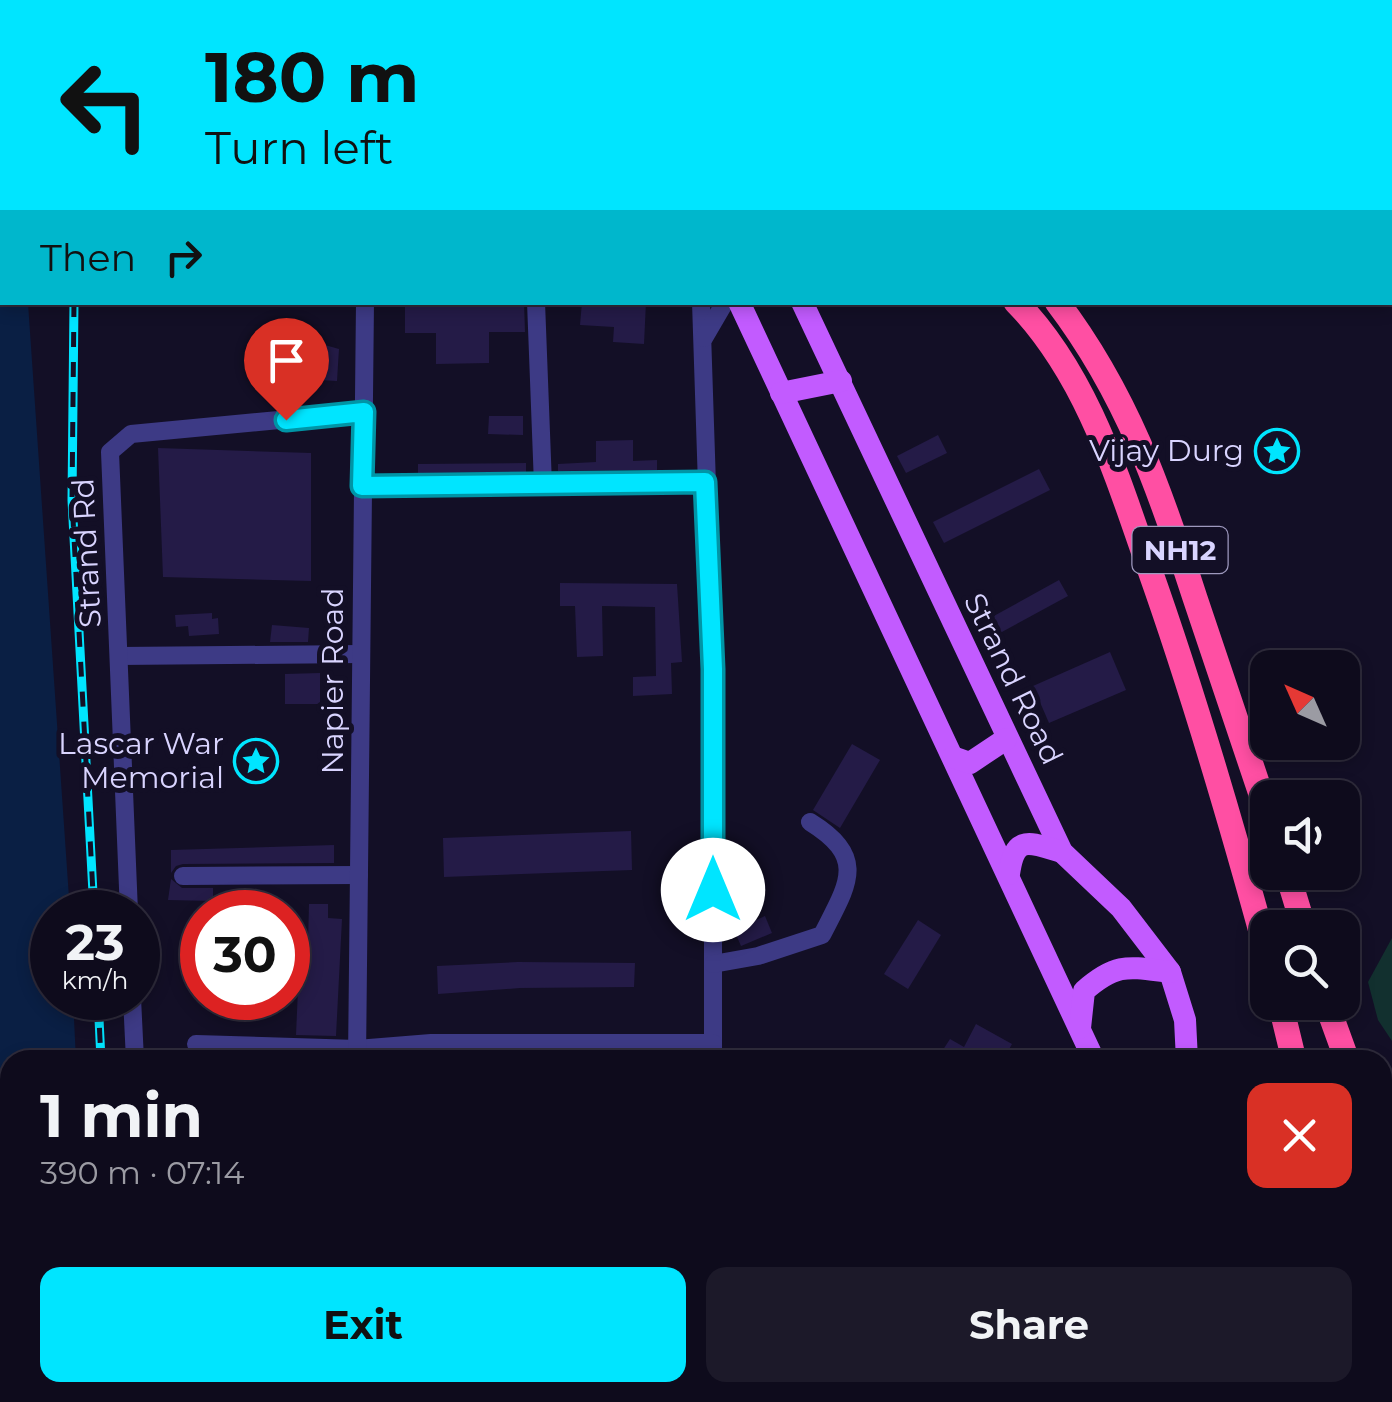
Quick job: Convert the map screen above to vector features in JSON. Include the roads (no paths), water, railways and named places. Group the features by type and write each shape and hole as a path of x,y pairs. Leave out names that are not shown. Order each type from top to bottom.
{"highway":[{"name":"NH12","path":"1018,305 1072,378 1106,446 1168,622 1255,910"},
{"name":"NH12","path":"1059,305 1122,401 1156,478 1256,780"},
{"path":"1285,1020 1293,1050"},
{"path":"1333,1020 1343,1050"}],"main road":[{"path":"740,305 1089,1050"},
{"name":"Strand Road","path":"803,305 1062,852 1121,908 1170,972 1185,1020 1187,1050"},
{"path":"781,393 841,381"},
{"path":"952,757 970,762 1006,739"},
{"path":"1009,874 1012,856 1021,844 1029,842 1062,852"},
{"path":"1080,1032 1084,992 1105,972 1130,968 1170,972"}],"street":[{"name":"Napier Road","path":"357,1050 364,305"},
{"path":"536,305 543,484"},
{"path":"701,305 713,669 713,1050"},
{"path":"704,338 723,305"},
{"name":"Strand Rd","path":"129,890 110,452 131,434 364,412"},
{"path":"362,486 705,482"},
{"path":"119,656 361,654"},
{"path":"713,964 758,956 822,935 849,881 850,863 834,837 810,822"},
{"path":"183,876 359,875"},
{"path":"133,1020 135,1050"},
{"path":"384,1050 431,1043 650,1050"},
{"path":"196,1044 293,1050"}],"water":[{"path":"0,305 28,305 68,890 30,890 30,1020 74,1020 76,1050 0,1050"}],"railway":[{"path":"74,305 72,500 93,890"},
{"path":"99,1020 101,1050"}],"place":[{"name":"Vijay Durg","path":"1277,451"},
{"name":"Lascar War Memorial","path":"256,761"}]}
